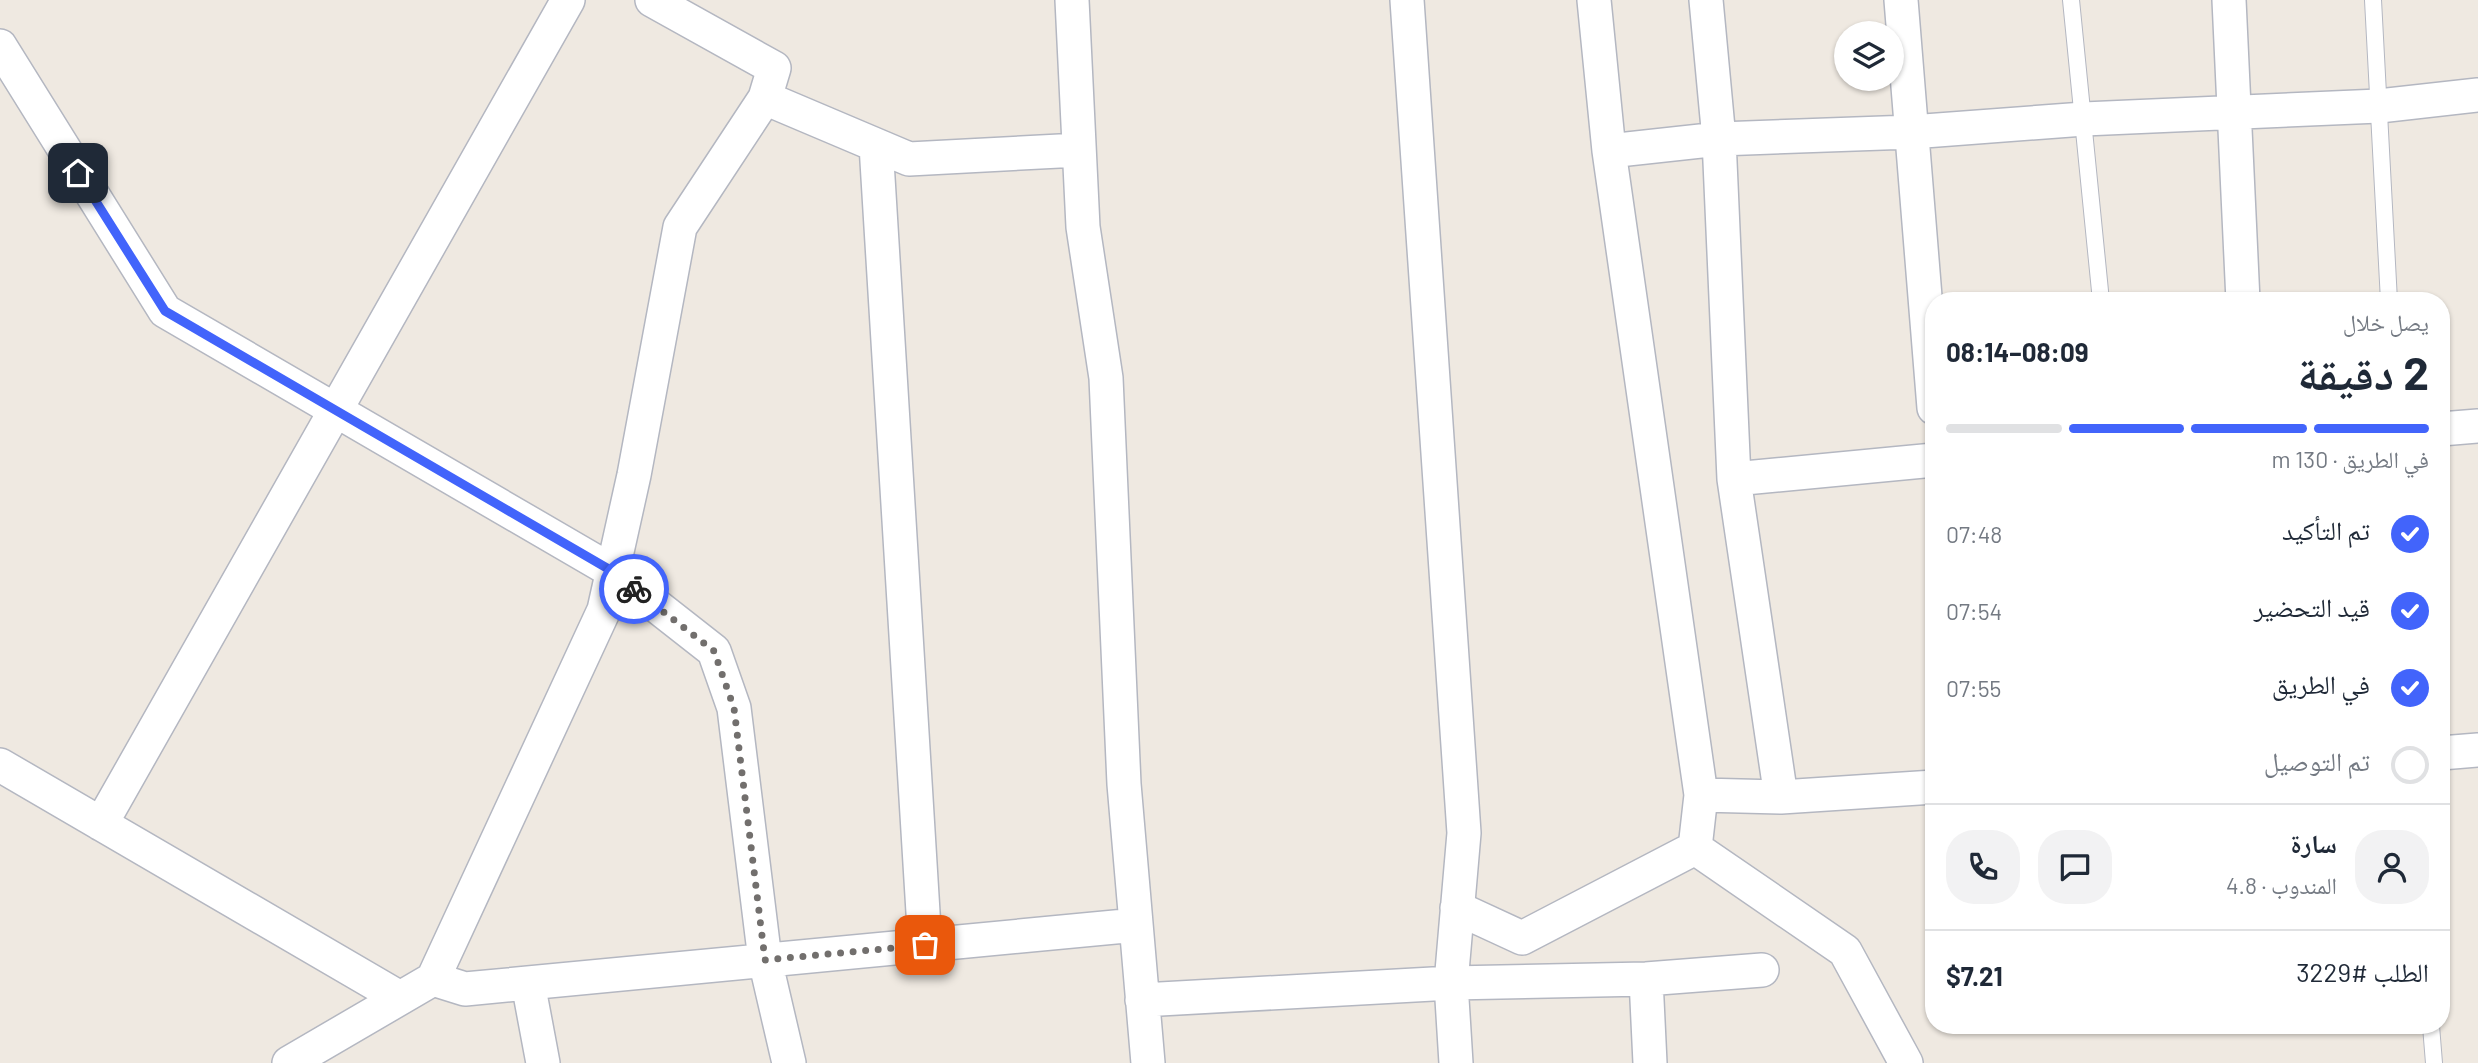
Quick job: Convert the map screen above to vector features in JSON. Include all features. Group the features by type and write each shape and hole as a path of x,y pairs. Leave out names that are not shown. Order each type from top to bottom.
{"street":[{"path":"101,824 568,0"},
{"path":"289,1063 433,979 604,610 634,475 680,227 765,97 774,68 652,0"},
{"path":"1072,0 1083,227 1106,378 1124,784 1148,1063"},
{"path":"1407,0 1464,833 1451,982 1456,1063"},
{"path":"1594,0 1609,151 1701,795 1695,848"},
{"path":"1706,0 1719,139 1734,479 1781,797"},
{"path":"1901,0 1925,300"},
{"path":"2229,0 2243,292"},
{"path":"0,46 165,311 612,571 714,651 734,708 765,960 789,1063"},
{"path":"1609,151 1719,139 1911,132 2084,119 2379,106 2478,95"},
{"path":"765,97 909,159 1080,150"},
{"path":"876,145 925,945"},
{"path":"2450,428 2478,426"},
{"path":"1734,479 1925,461"},
{"path":"2450,752 2478,750"},
{"path":"0,765 400,998"},
{"path":"1701,795 1781,797 1925,788"},
{"path":"1457,908 1522,938 1695,848"},
{"path":"1695,848 1845,951 1906,1063"},
{"path":"433,979 465,989 1136,925"},
{"path":"1142,1000 1451,982 1646,979 1762,970"},
{"path":"1646,979 1650,1063"},
{"path":"528,983 543,1063"}],"lane":[{"path":"2071,0 2100,292"},
{"path":"2373,0 2389,292"},
{"path":"2432,1034 2434,1063"}],"way so far":[{"path":"634,589 714,651 734,708 765,960 925,945"}],"route":[{"path":"78,173 165,311 612,571 634,589"}]}
